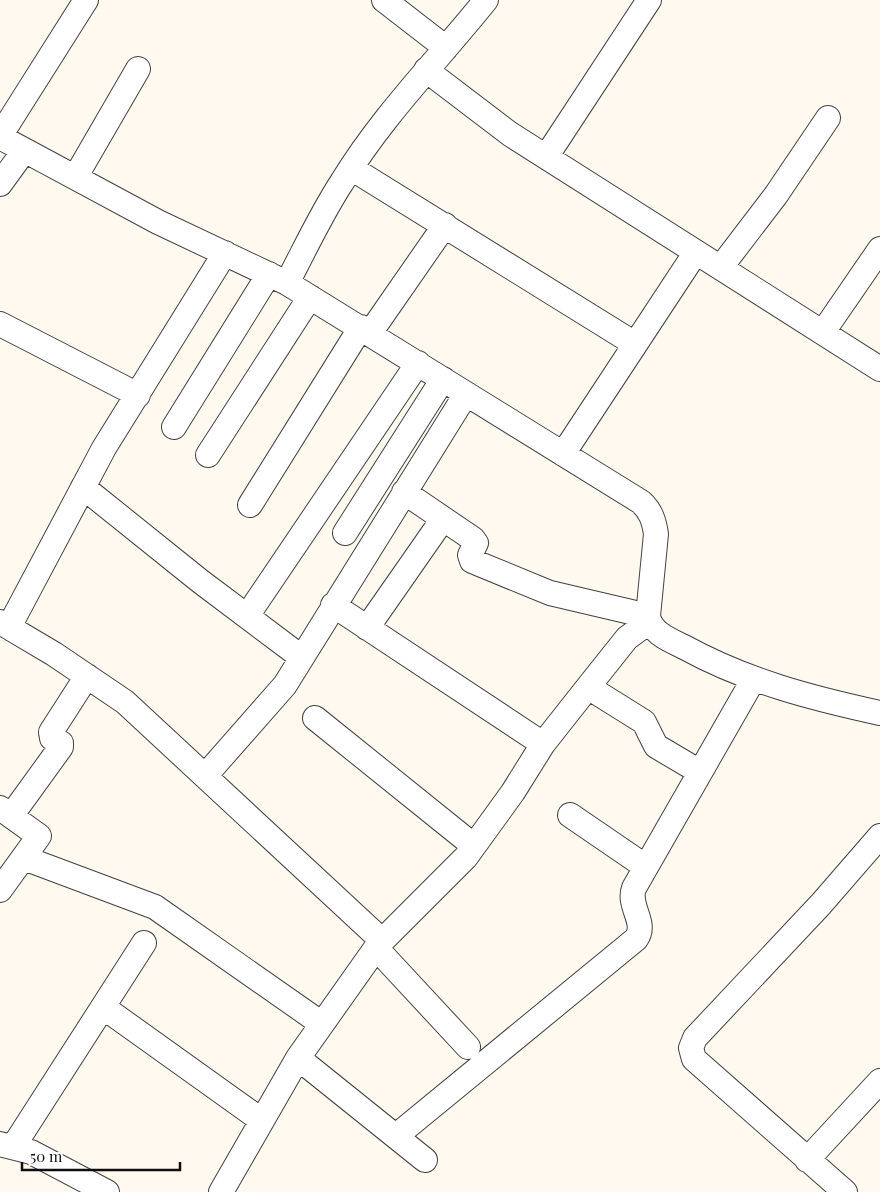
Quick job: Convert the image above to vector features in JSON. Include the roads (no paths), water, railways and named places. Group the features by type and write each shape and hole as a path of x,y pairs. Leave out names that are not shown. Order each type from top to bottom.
{"street":[{"path":"86,0 0,137 76,176 158,222 278,278 310,296 641,502 652,515 656,534 649,619 627,638 543,744 513,792 455,869 378,945 298,1058 221,1192"},
{"path":"384,0 446,48"},
{"path":"174,427 278,278 312,235 351,168 426,70 486,0"},
{"path":"546,157 650,0"},
{"path":"76,176 138,69"},
{"path":"426,70 510,134 880,369"},
{"path":"721,267 776,195 828,118"},
{"path":"0,184 24,151"},
{"path":"351,168 635,344"},
{"path":"250,505 365,330 445,225"},
{"path":"823,332 880,249"},
{"path":"563,454 696,252"},
{"path":"225,253 104,448 84,487 4,624 125,702 376,935 377,949 468,1046"},
{"path":"208,456 310,296"},
{"path":"1,328 138,395"},
{"path":"247,616 418,363"},
{"path":"345,533 443,379"},
{"path":"205,776 279,692 466,394"},
{"path":"84,487 301,657"},
{"path":"404,492 476,543 470,555 472,560 550,594 649,619 662,635 702,657 753,680 822,700 880,713"},
{"path":"367,628 443,519"},
{"path":"333,605 543,744"},
{"path":"0,890 39,836 6,812 61,747 61,743 52,738 51,732 87,676"},
{"path":"396,1136 636,939 640,933 641,926 632,895 646,867 753,680"},
{"path":"588,687 644,722 656,746 700,772"},
{"path":"315,718 474,846"},
{"path":"570,815 646,867"},
{"path":"844,1192 694,1059 691,1048 695,1038 821,904 880,836"},
{"path":"24,858 155,907 322,1024"},
{"path":"107,1192 31,1152 6,1146 103,1007 144,943"},
{"path":"103,1007 261,1120"},
{"path":"298,1058 425,1160"},
{"path":"807,1160 880,1082"}]}
